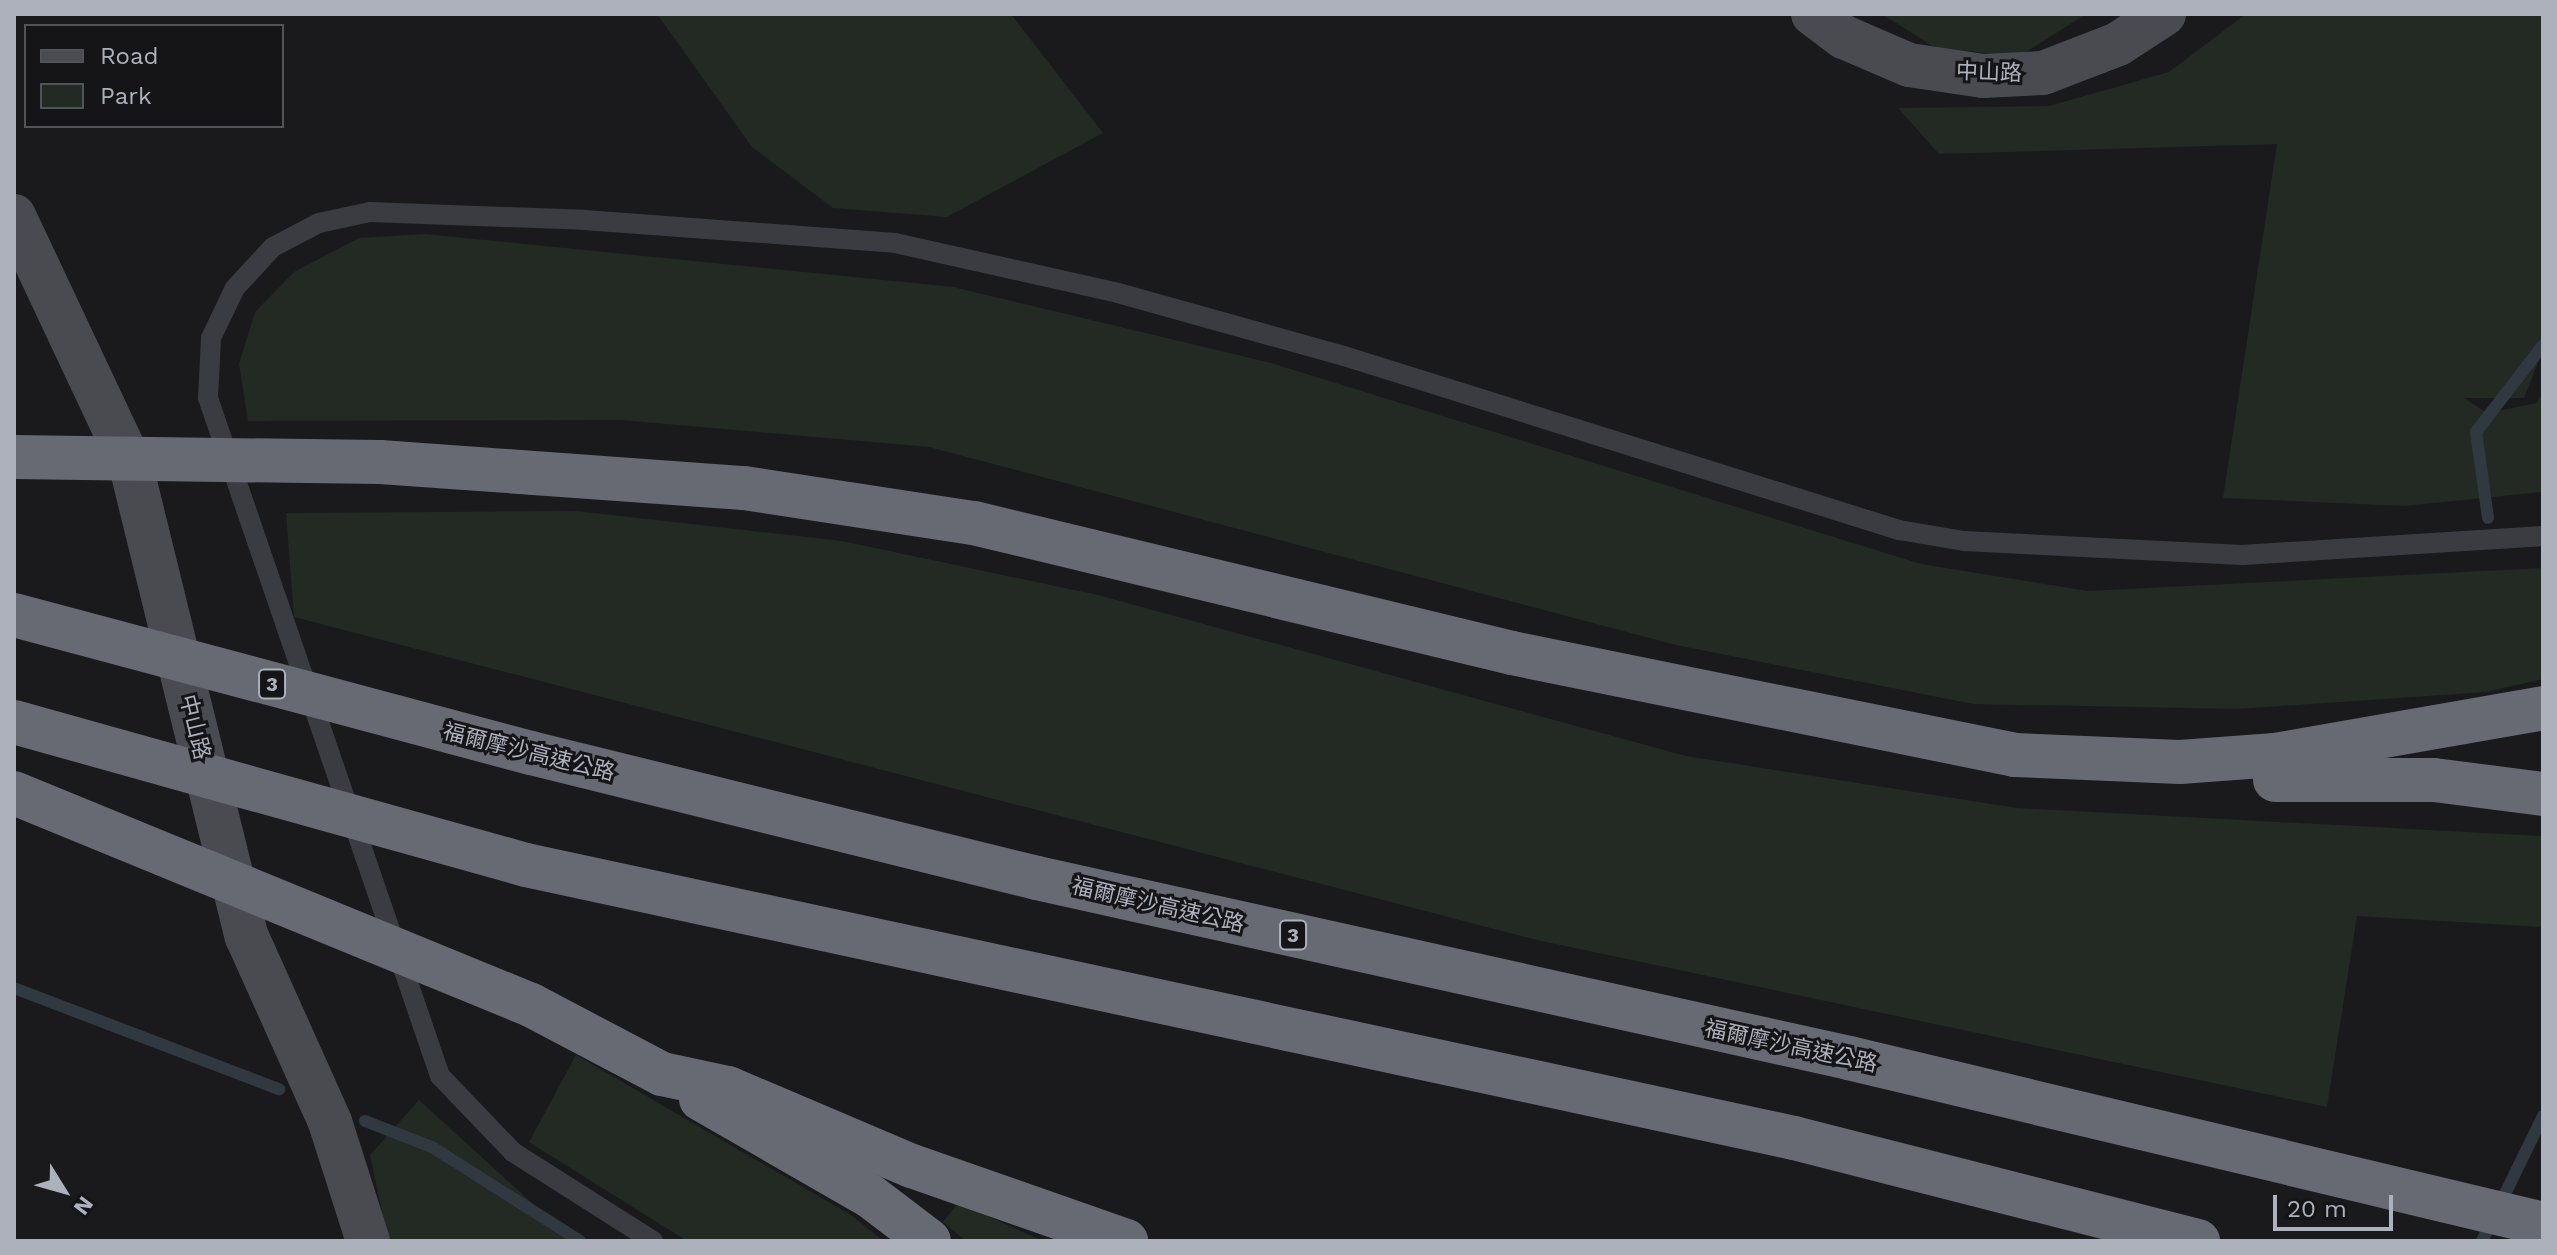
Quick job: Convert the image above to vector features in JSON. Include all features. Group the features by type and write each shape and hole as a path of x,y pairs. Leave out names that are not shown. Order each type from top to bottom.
{"highway":[{"path":"14,457 380,462 744,488 974,523 1512,653 1848,725 2015,755 2180,762 2275,780 2434,780 2543,794"},
{"name":"福爾摩沙高速公路","path":"14,615 531,753 1037,878 2058,1109 2543,1224"},
{"path":"2180,762 2370,742 2543,708"},
{"path":"14,722 526,865 1794,1138 2198,1241"},
{"path":"14,793 531,1005 662,1074 870,1196 929,1241"},
{"path":"662,1074 728,1088 912,1166 1126,1241"}],"street":[{"name":"中山路","path":"1813,14 1844,37 1909,65 1983,76 2043,73 2118,44 2164,14"},
{"name":"中山路","path":"14,216 130,462 247,937 330,1122 368,1241"}],"lane":[{"path":"653,1241 523,1161 440,1076 208,398 211,338 235,288 273,247 319,223 370,212 521,217 895,243 1299,343 1899,530 1964,541 2242,555 2543,536"}],"green space":[{"path":"657,14 1011,14 1103,133 947,217 833,208 752,147"},
{"path":"1882,14 2086,14 2018,57 1934,47"},
{"path":"2246,14 2543,14 2543,350 2524,398 2464,398 2487,413 2537,403 2543,391 2543,492 2404,506 2223,498 2277,144 1939,154 1898,108 2049,106 2169,72"},
{"path":"425,234 953,287 1271,363 1921,564 2088,591 2543,568 2543,679 2486,692 2237,709 1973,704 1676,645 929,447 621,420 248,421 239,364 255,312 294,272 359,238"},
{"path":"576,511 842,541 1098,595 1686,756 2017,808 2543,836 2543,927 2357,916 2327,1107 1537,940 294,617 286,513"},
{"path":"576,1055 851,1215 883,1241 687,1241 529,1142"},
{"path":"419,1100 543,1213 589,1241 388,1241 370,1155"},
{"path":"958,1203 1043,1241 966,1241 943,1222"}],"waterway":[{"path":"2488,518 2476,432 2543,345"},
{"path":"14,988 279,1089"},
{"path":"2482,1241 2543,1116"},
{"path":"365,1121 432,1147 580,1241"}]}
